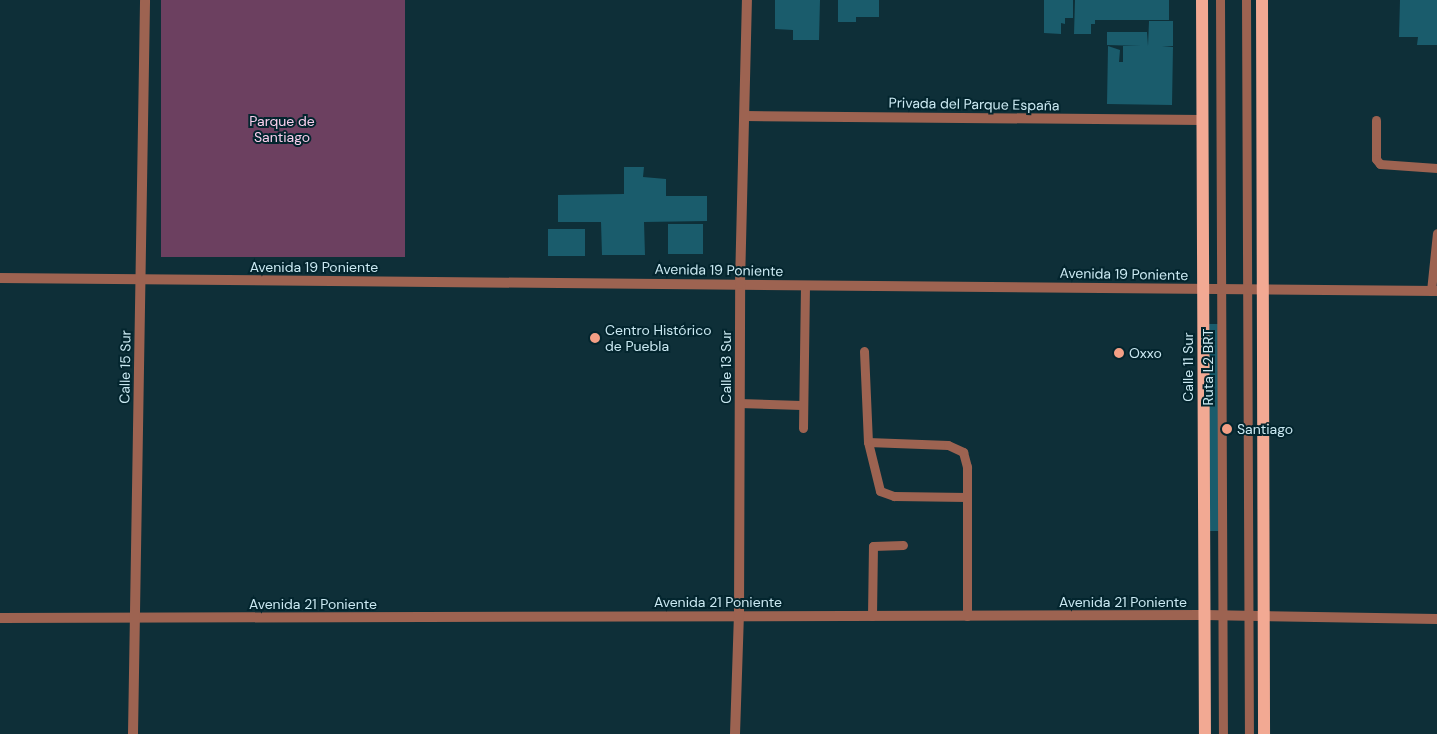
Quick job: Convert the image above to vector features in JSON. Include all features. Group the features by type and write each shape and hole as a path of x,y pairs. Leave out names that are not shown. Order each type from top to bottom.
{"main road":[{"name":"Calle 11 Sur","path":"1202,0 1205,734"},
{"path":"1262,0 1264,734"}],"street":[{"name":"Calle 15 Sur","path":"133,734 145,0"},
{"name":"Calle 13 Sur","path":"736,734 740,616 740,284 746,116 747,0"},
{"name":"Privada del Parque España","path":"746,116 1202,120"},
{"name":"Avenida 19 Poniente","path":"0,278 1434,291"},
{"name":"Avenida 21 Poniente","path":"0,618 1223,615 1437,619"}],"lane":[{"name":"Ruta L2 BRT","path":"1220,0 1223,734"},
{"path":"1246,0 1249,734"},
{"path":"1376,120 1376,159 1380,164 1437,168"},
{"path":"1434,291 1437,233"},
{"path":"802,428 805,285"},
{"path":"864,351 868,442 880,491 894,496 967,497"},
{"path":"739,403 801,405"},
{"path":"868,442 948,445 963,452 968,467 967,616"},
{"path":"872,616 873,546 903,545"}],"green space":[{"name":"Parque de Santiago","path":"161,0 405,0 405,257 161,257"}],"building":[{"path":"775,0 820,0 819,40 793,40 793,30 775,29"},
{"path":"838,0 879,0 879,17 856,17 856,22 838,22"},
{"path":"1044,0 1073,0 1073,18 1065,18 1065,24 1061,23 1061,34 1044,33"},
{"path":"1075,0 1169,0 1169,20 1095,20 1095,24 1091,24 1091,34 1074,34"},
{"path":"1400,0 1437,0 1437,45 1417,45 1418,37 1399,37"},
{"path":"1149,21 1173,21 1173,46 1162,46 1173,47 1172,105 1107,104 1108,46 1120,50 1119,62 1123,62 1123,46 1141,46 1107,45 1107,32 1147,32 1148,46"},
{"path":"624,167 644,167 643,177 666,179 666,196 707,196 707,221 644,222 645,255 602,255 601,222 558,222 558,195 624,194"},
{"path":"668,224 703,224 703,254 668,254"},
{"path":"548,229 585,229 585,256 548,256"},
{"path":"1207,324 1219,324 1219,531 1207,531"}],"place":[{"name":"Centro Histórico de Puebla","path":"595,338"},
{"name":"Oxxo","path":"1119,353"},
{"name":"Santiago","path":"1227,429"}]}
